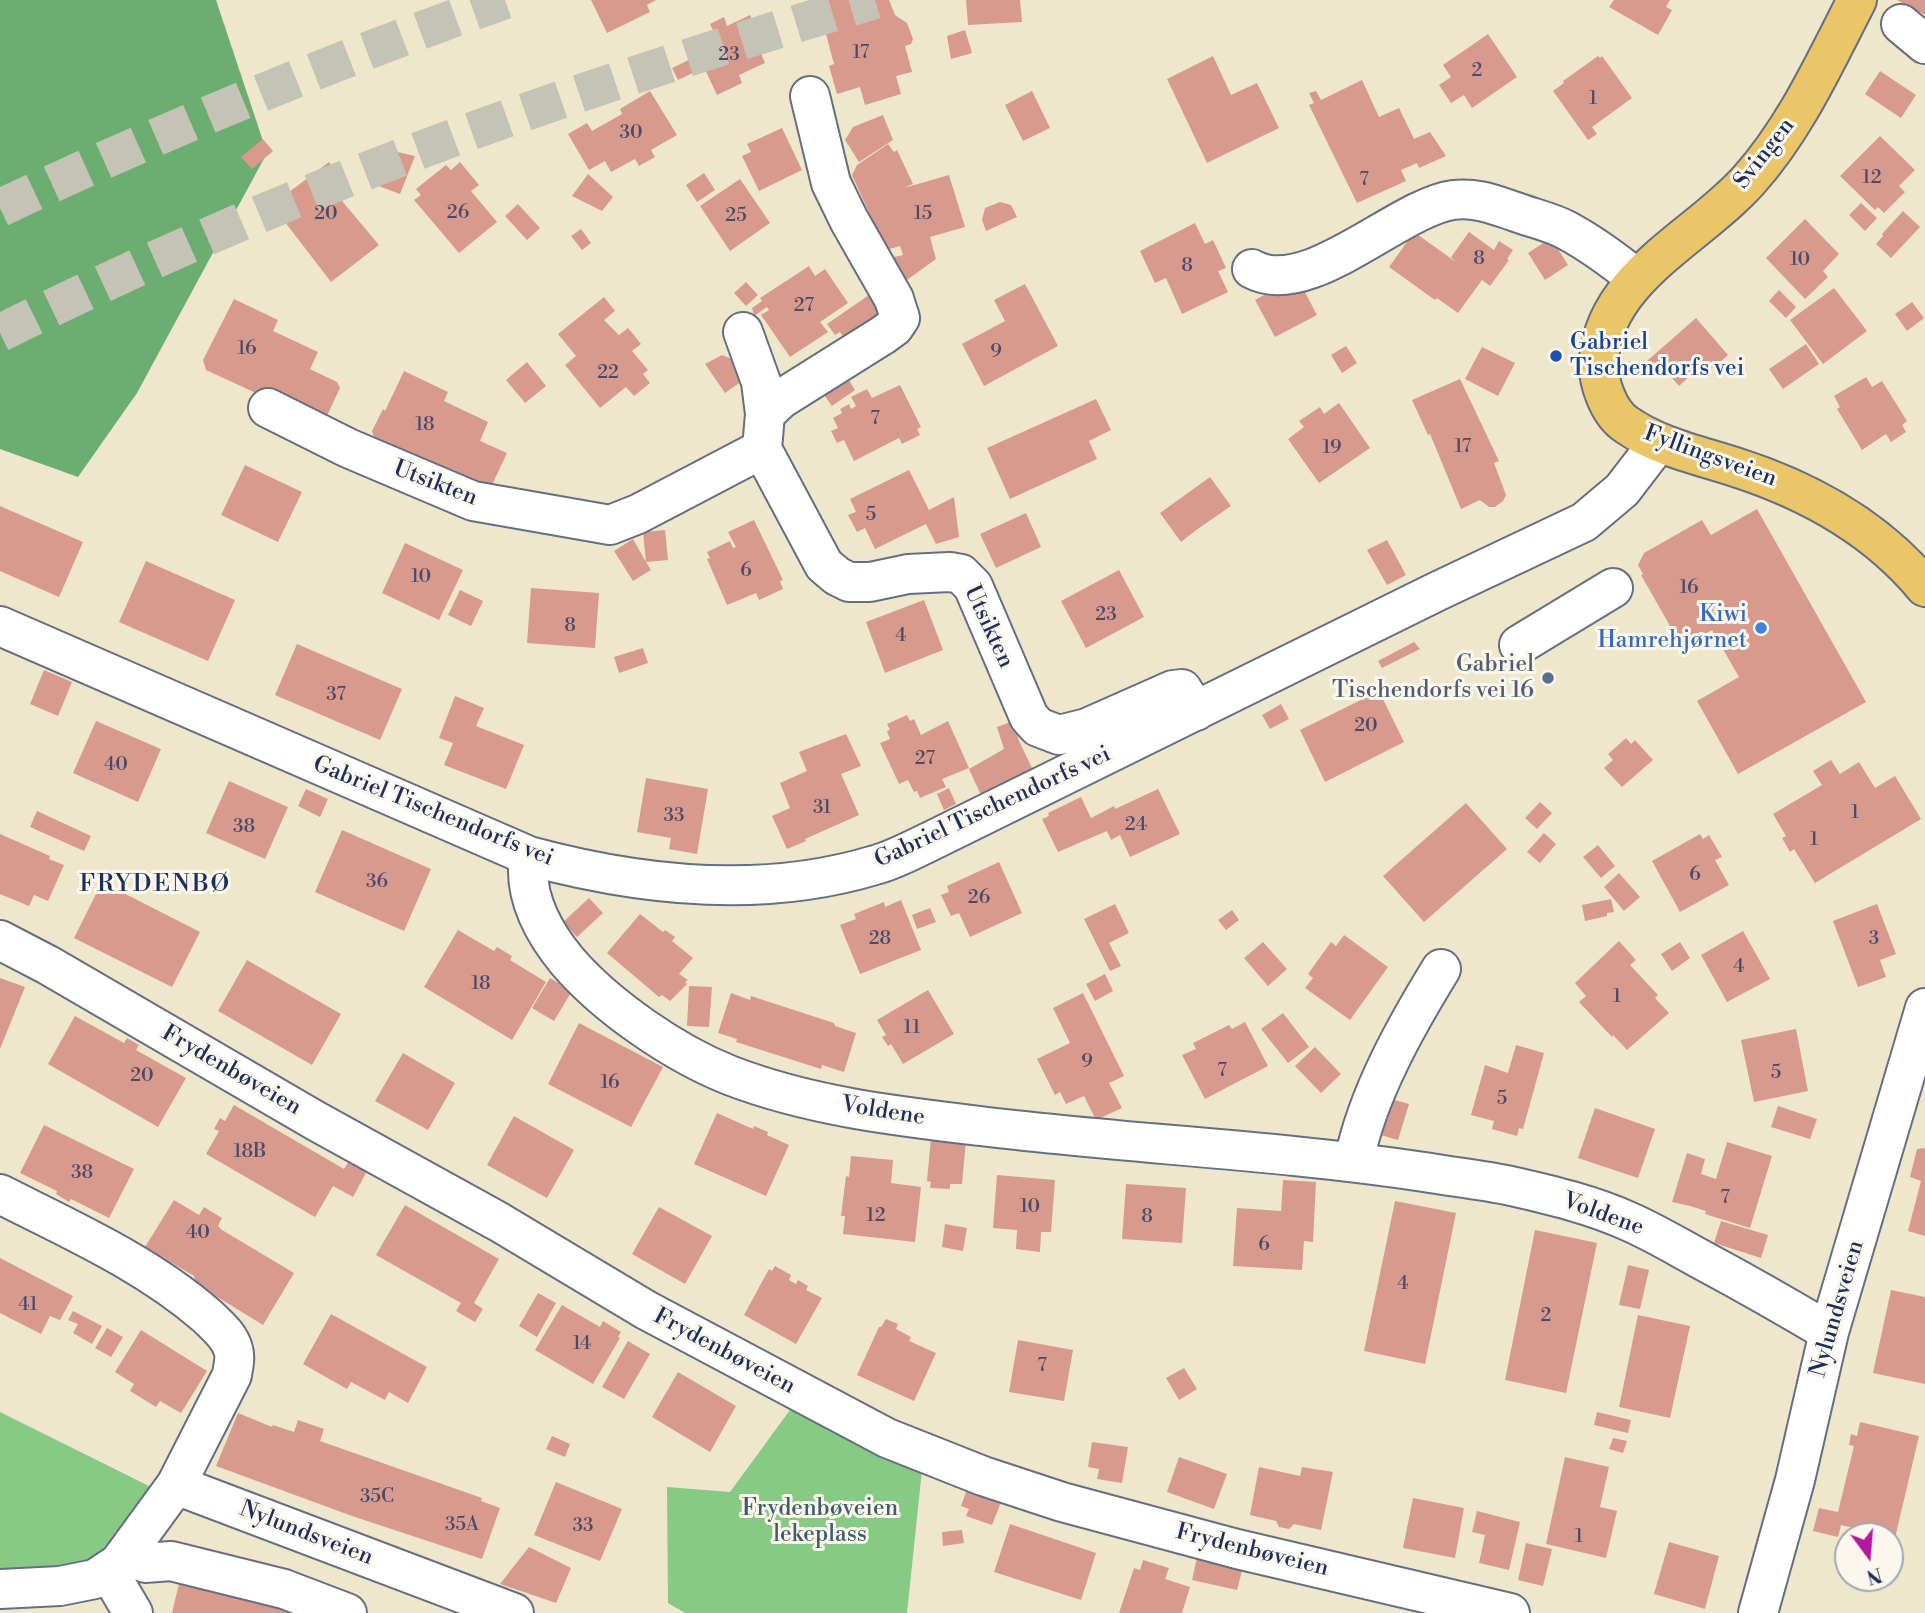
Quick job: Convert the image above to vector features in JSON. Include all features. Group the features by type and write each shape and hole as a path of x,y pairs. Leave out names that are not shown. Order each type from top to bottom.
{"main road":[{"name":"Svingen","path":"1637,279 1748,182 1793,122 1857,0"},
{"name":"Fyllingsveien","path":"1637,279 1611,312 1600,340 1598,369 1607,399 1624,424 1658,443 1761,475 1833,509 1870,534 1925,587"}],"street":[{"name":"Utsikten","path":"268,408 348,448 473,501 610,525 638,513 763,432 781,399 883,335 894,327 900,318 894,299 831,183 810,96"},
{"path":"1252,269 1262,275 1275,276 1309,269 1336,258 1429,207 1464,199 1481,200 1564,229 1612,258 1637,279"},
{"name":"Utsikten","path":"743,331 761,382 763,432 824,565 837,576 849,582 870,582 908,574 961,574 973,586 1029,717 1038,727 1059,735 1087,728 1173,690 1182,689 1196,711"},
{"name":"Gabriel Tischendorfs vei","path":"0,626 528,856 591,872 644,880 711,885 760,884 830,876 877,865 1584,522 1622,490 1658,443"},
{"path":"1519,645 1613,588"},
{"name":"Voldene","path":"528,856 526,875 538,917 556,948 576,970 599,993 660,1039 728,1074 810,1100 881,1114 1067,1136 1354,1161 1508,1185 1563,1199 1627,1221 1779,1301 1829,1332"},
{"name":"Frydenbøveien","path":"0,940 499,1222 646,1310 887,1438 983,1476 1062,1502 1237,1549 1510,1613"},
{"path":"1354,1161 1360,1131 1369,1108 1411,1020 1441,968"},
{"name":"Nylundsveien","path":"1758,1613 1795,1480 1829,1332 1925,1008"},
{"path":"0,1194 119,1255 179,1291 221,1329 233,1347 232,1375 176,1485 119,1562 94,1579 60,1586 0,1589"},
{"name":"Nylundsveien","path":"176,1485 514,1613"},
{"path":"119,1562 171,1561 284,1589 347,1613"},
{"path":"119,1562 133,1613"}],"green space":[{"path":"0,0 216,0 267,153 137,393 78,477 0,449"},
{"name":"Frydenbøveien lekeplass","path":"790,1410 922,1470 907,1613 685,1613 668,1603 667,1487 730,1492"},
{"path":"0,1412 155,1489 97,1565 0,1578"}],"building":[{"path":"591,0 656,0 647,5 650,12 607,33"},
{"path":"826,0 889,0 895,15 907,23 913,39 911,44 905,46 912,72 896,76 901,94 865,105 860,87 837,94 829,66 834,64 820,12 829,10"},
{"path":"966,0 1020,0 1022,22 968,25"},
{"path":"1614,0 1670,0 1666,7 1672,10 1658,35 1609,7"},
{"path":"1897,0 1925,0 1925,15"},
{"path":"750,15 765,46 759,49 765,63 739,75 742,83 717,95 692,42 714,32 710,24 724,17 727,26"},
{"path":"965,30 972,53 951,59 947,36"},
{"path":"1488,34 1517,77 1472,108 1464,95 1451,103 1439,85 1451,77 1443,65"},
{"path":"1213,56 1231,95 1257,83 1279,128 1207,163 1167,79"},
{"path":"1598,56 1602,56 1632,98 1592,127 1597,134 1588,140 1553,91"},
{"path":"693,58 699,70 678,80 672,68"},
{"path":"1880,71 1916,95 1901,118 1865,94"},
{"path":"1362,80 1379,117 1399,108 1414,139 1430,132 1446,156 1419,168 1417,163 1401,170 1406,181 1357,203 1309,105 1314,103 1309,93 1316,91 1321,100"},
{"path":"650,91 677,135 651,150 655,157 639,166 635,159 611,172 605,161 589,170 568,134 587,123 592,131 622,114 620,109"},
{"path":"1032,91 1050,128 1023,141 1005,105"},
{"path":"883,115 893,140 859,162 845,140 853,127"},
{"path":"782,128 802,170 759,191 742,156 751,152 747,144"},
{"path":"1880,136 1915,170 1899,186 1905,192 1884,213 1878,207 1875,210 1840,176"},
{"path":"263,139 273,151 252,169 241,157"},
{"path":"888,144 894,152 897,150 913,184 904,188 949,175 965,227 930,237 936,259 907,280 894,257 903,255 900,246 886,250 852,175 857,165"},
{"path":"388,150 415,156 400,194 376,185"},
{"path":"329,162 348,187 337,195 379,245 331,282 268,200 273,196 277,201"},
{"path":"460,162 479,185 471,191 497,222 459,253 414,200 421,195 416,189 446,165 451,170"},
{"path":"704,173 715,190 697,202 686,185"},
{"path":"588,174 613,197 602,211 572,196"},
{"path":"740,179 770,223 730,251 700,206"},
{"path":"1000,202 1011,205 1017,217 986,231 982,220 985,208"},
{"path":"1861,203 1877,218 1865,231 1849,215"},
{"path":"518,204 540,228 527,240 505,216"},
{"path":"1903,211 1920,227 1891,258 1876,244"},
{"path":"1805,219 1839,254 1823,271 1828,277 1805,299 1766,258"},
{"path":"1195,223 1205,244 1213,240 1226,268 1218,271 1228,292 1182,314 1166,278 1155,283 1140,251"},
{"path":"581,229 591,243 582,250 571,236"},
{"path":"1414,232 1456,262 1451,257 1469,232 1494,250 1499,241 1513,250 1490,286 1482,280 1458,313 1389,267"},
{"path":"1551,238 1568,265 1545,280 1528,253"},
{"path":"809,266 815,276 825,269 848,303 820,322 828,332 790,357 761,315 769,310 767,307 754,316 752,308 762,301 760,298"},
{"path":"1297,277 1317,315 1275,337 1255,300"},
{"path":"746,282 758,295 746,306 734,293"},
{"path":"1025,284 1058,346 984,386 962,344 1005,321 994,300"},
{"path":"1834,288 1867,331 1823,364 1790,320"},
{"path":"1779,290 1796,307 1786,318 1769,301"},
{"path":"869,295 885,318 844,338 840,332 835,335 827,324"},
{"path":"604,297 615,311 604,320 619,335 628,328 641,344 632,351 648,370 643,374 650,383 634,396 626,387 600,408 565,365 576,356 558,334"},
{"path":"234,299 278,320 273,331 318,352 310,369 337,382 340,388 323,424 206,370 203,360"},
{"path":"1912,302 1924,318 1907,331 1895,314"},
{"path":"1696,318 1728,355 1713,368 1703,364 1679,386 1667,372 1661,377 1647,361"},
{"path":"1806,344 1819,364 1783,389 1769,369"},
{"path":"1346,346 1357,363 1342,373 1331,355"},
{"path":"1482,347 1515,363 1498,396 1465,379"},
{"path":"722,355 732,359 745,379 725,393 705,364"},
{"path":"527,362 546,386 525,403 506,380"},
{"path":"404,371 448,392 444,401 488,422 480,441 507,453 490,489 429,460 427,464 375,441 372,431"},
{"path":"845,374 855,390 832,406 821,391"},
{"path":"1866,377 1872,387 1882,381 1907,421 1902,425 1906,432 1891,442 1886,434 1862,450 1837,409 1840,407 1834,396"},
{"path":"1460,379 1499,461 1494,463 1506,495 1495,507 1489,507 1480,500 1461,509 1430,434 1428,435 1412,400"},
{"path":"900,385 921,427 917,429 920,435 902,444 899,438 854,461 844,440 837,443 831,431 838,428 833,418 842,413 840,409 849,404 851,409 856,406 851,397 867,389 872,398"},
{"path":"1096,399 1111,430 1089,441 1097,459 1010,499 987,448"},
{"path":"1339,403 1370,448 1319,483 1288,439 1304,427 1299,421 1320,407 1324,414"},
{"path":"245,465 302,492 278,542 221,515"},
{"path":"909,470 929,510 954,497 959,537 936,544 926,524 875,549 865,528 857,532 848,515 856,512 850,499"},
{"path":"1210,477 1231,506 1181,542 1160,513"},
{"path":"0,506 83,542 59,597 0,571"},
{"path":"1757,509 1866,702 1738,774 1697,701 1739,677 1712,630 1682,647 1638,565 1644,553 1702,520 1711,535"},
{"path":"1026,513 1041,547 996,568 980,534"},
{"path":"754,520 783,580 780,581 783,589 759,600 756,593 727,605 707,559 710,558 707,552 730,541 733,548 736,547 728,532"},
{"path":"665,530 668,560 646,562 643,532"},
{"path":"633,539 651,570 633,581 614,551"},
{"path":"1387,540 1406,575 1387,585 1367,550"},
{"path":"405,543 463,570 439,620 382,593"},
{"path":"146,561 235,600 208,661 119,622"},
{"path":"1119,570 1144,617 1086,648 1061,601"},
{"path":"531,588 599,593 595,648 527,643"},
{"path":"460,590 483,601 471,626 448,615"},
{"path":"924,600 943,650 885,673 866,622"},
{"path":"1414,642 1420,649 1382,668 1378,661"},
{"path":"297,644 402,689 380,740 275,695"},
{"path":"643,648 648,663 619,673 614,657"},
{"path":"44,670 72,682 58,716 30,704"},
{"path":"1379,691 1404,742 1325,782 1300,730"},
{"path":"455,696 484,708 476,726 524,745 506,789 444,765 453,743 439,738"},
{"path":"1281,704 1289,719 1270,729 1262,715"},
{"path":"907,715 910,721 914,719 921,735 948,721 969,768 942,779 946,787 920,798 908,780 899,784 880,743 890,739 887,724"},
{"path":"96,721 161,749 138,802 73,773"},
{"path":"1013,721 1033,770 981,795 969,769 1004,749 997,727"},
{"path":"846,734 861,766 841,774 859,815 787,849 772,816 790,808 780,783 807,771 799,752"},
{"path":"1626,738 1631,744 1635,740 1653,760 1622,787 1604,768 1613,760 1608,754"},
{"path":"1831,760 1840,774 1859,762 1875,788 1895,776 1921,819 1815,883 1794,849 1790,852 1782,838 1786,836 1773,814 1822,785 1813,771"},
{"path":"646,778 708,789 697,854 669,849 671,838 637,832"},
{"path":"229,781 288,807 265,859 206,833"},
{"path":"949,788 956,804 944,810 937,794"},
{"path":"306,789 328,799 320,817 298,806"},
{"path":"1158,789 1180,834 1130,857 1120,835 1111,840 1107,831 1058,852 1042,819 1049,816 1048,813 1081,797 1091,818"},
{"path":"1540,802 1552,813 1537,829 1525,818"},
{"path":"1466,803 1507,849 1424,922 1383,876"},
{"path":"37,811 91,836 84,851 30,827"},
{"path":"342,830 431,869 404,931 315,892"},
{"path":"1544,833 1556,844 1540,863 1527,852"},
{"path":"0,834 64,865 48,901 34,895 29,906 0,894"},
{"path":"1700,834 1703,839 1709,835 1722,857 1715,860 1729,885 1680,912 1652,861"},
{"path":"1598,845 1615,866 1601,878 1583,857"},
{"path":"999,862 1022,913 970,937 959,913 951,916 941,895 949,892 947,886"},
{"path":"1619,873 1640,897 1624,911 1604,887"},
{"path":"102,882 200,932 172,987 74,938"},
{"path":"589,898 603,913 577,937 563,922"},
{"path":"1611,899 1614,912 1585,921 1582,905"},
{"path":"901,900 921,950 860,974 840,925 856,919 854,914 884,902 885,907"},
{"path":"1115,904 1129,933 1109,943 1121,966 1110,971 1084,919"},
{"path":"1877,904 1896,954 1880,960 1886,977 1858,987 1833,921"},
{"path":"930,908 936,922 917,929 912,915"},
{"path":"1232,910 1239,920 1226,930 1218,920"},
{"path":"640,914 663,932 665,930 675,937 672,941 693,958 679,974 688,980 685,982 687,984 670,1001 662,995 659,997 607,953"},
{"path":"458,930 494,951 497,947 512,956 510,960 546,982 512,1040 424,987"},
{"path":"1743,931 1770,979 1727,1002 1701,955"},
{"path":"1344,935 1388,967 1350,1020 1305,988 1313,978 1308,974 1331,942 1336,946"},
{"path":"1619,941 1636,960 1630,965 1658,995 1655,998 1669,1013 1627,1050 1579,1002 1586,996 1575,983"},
{"path":"1263,942 1287,969 1268,986 1244,958"},
{"path":"1680,942 1690,958 1672,971 1661,954"},
{"path":"247,960 341,1014 312,1065 218,1011"},
{"path":"1105,974 1113,991 1095,1001 1086,984"},
{"path":"0,978 25,987 0,1049"},
{"path":"550,978 572,991 554,1021 532,1008"},
{"path":"689,986 712,987 709,1027 687,1026"},
{"path":"928,990 954,1034 903,1064 891,1044 888,1046 882,1037 886,1035 877,1020"},
{"path":"731,993 750,1000 751,996 834,1023 835,1026 856,1033 844,1072 822,1065 821,1069 736,1042 737,1039 718,1033"},
{"path":"1083,993 1124,1076 1109,1083 1122,1108 1096,1120 1084,1096 1066,1104 1060,1092 1055,1095 1037,1059 1070,1043 1053,1008"},
{"path":"1283,1013 1309,1047 1288,1063 1261,1029"},
{"path":"75,1016 124,1043 127,1038 139,1045 136,1050 186,1078 158,1127 48,1064"},
{"path":"1245,1022 1268,1066 1205,1099 1182,1055 1196,1049 1193,1043 1229,1025 1232,1029"},
{"path":"579,1023 663,1067 631,1127 548,1084"},
{"path":"1796,1029 1808,1091 1754,1102 1741,1040"},
{"path":"1516,1045 1544,1053 1523,1129 1519,1128 1517,1136 1492,1129 1494,1121 1471,1115 1485,1065 1508,1073"},
{"path":"1315,1047 1341,1074 1321,1093 1295,1066"},
{"path":"403,1053 455,1083 428,1130 375,1101"},
{"path":"1388,1098 1409,1104 1398,1140 1377,1134"},
{"path":"234,1105 344,1169 349,1161 367,1171 353,1197 333,1186 315,1217 206,1154 219,1131 214,1129 220,1118 225,1121"},
{"path":"1778,1106 1817,1119 1810,1139 1771,1127"},
{"path":"1595,1108 1655,1129 1638,1178 1578,1158"},
{"path":"717,1113 753,1129 754,1126 768,1132 767,1135 789,1145 766,1196 694,1164"},
{"path":"514,1116 574,1150 547,1198 487,1165"},
{"path":"44,1125 134,1169 109,1218 71,1199 69,1202 56,1194 57,1191 20,1173"},
{"path":"931,1137 966,1140 962,1184 950,1184 950,1189 930,1188 931,1182 927,1181"},
{"path":"1727,1142 1772,1156 1750,1228 1705,1214 1706,1211 1672,1202 1687,1153 1705,1159 1701,1174 1716,1179"},
{"path":"1925,1148 1925,1236 1908,1231 1921,1181 1910,1177 1917,1149"},
{"path":"851,1156 893,1160 891,1183 921,1187 915,1242 843,1234 845,1216 841,1216"},
{"path":"997,1175 1055,1180 1051,1232 1041,1232 1040,1252 1016,1249 1017,1230 993,1228"},
{"path":"1283,1180 1316,1182 1313,1242 1304,1241 1302,1270 1233,1266 1237,1208 1281,1211"},
{"path":"1126,1184 1186,1188 1182,1243 1122,1239"},
{"path":"174,1200 199,1215 204,1207 222,1218 218,1226 222,1230 294,1273 263,1325 196,1284 194,1276 145,1247"},
{"path":"1395,1201 1456,1213 1425,1364 1364,1351"},
{"path":"405,1205 499,1259 474,1303 483,1309 475,1322 456,1311 461,1303 376,1255"},
{"path":"659,1207 712,1236 685,1284 632,1254"},
{"path":"1721,1221 1768,1235 1761,1258 1714,1243"},
{"path":"945,1224 967,1228 963,1251 942,1247"},
{"path":"1535,1230 1597,1243 1566,1393 1505,1380"},
{"path":"0,1258 73,1296 60,1320 50,1316 41,1334 0,1313"},
{"path":"1628,1265 1649,1270 1640,1309 1619,1305"},
{"path":"775,1266 791,1275 789,1280 796,1284 798,1280 808,1286 806,1290 822,1298 796,1344 744,1315 769,1269 772,1271"},
{"path":"1891,1290 1925,1297 1925,1384 1873,1373"},
{"path":"538,1293 556,1303 537,1337 519,1326"},
{"path":"562,1305 600,1327 603,1321 621,1332 593,1384 535,1350"},
{"path":"73,1311 102,1326 92,1344 73,1333 78,1324 68,1320"},
{"path":"331,1314 427,1367 408,1403 389,1392 385,1400 351,1382 347,1389 303,1364"},
{"path":"1638,1315 1690,1326 1670,1418 1619,1407"},
{"path":"886,1319 898,1324 896,1329 911,1337 909,1341 936,1353 914,1401 857,1375 879,1327"},
{"path":"107,1328 123,1337 111,1357 95,1348"},
{"path":"141,1330 207,1371 181,1413 160,1401 156,1407 130,1391 134,1384 115,1372"},
{"path":"1018,1340 1073,1350 1064,1401 1009,1392"},
{"path":"628,1341 650,1354 624,1399 602,1387"},
{"path":"1184,1368 1197,1389 1179,1400 1166,1378"},
{"path":"678,1372 736,1406 710,1452 652,1417"},
{"path":"1597,1412 1631,1420 1628,1433 1594,1425"},
{"path":"238,1413 272,1427 273,1425 294,1432 298,1420 324,1429 320,1441 482,1498 481,1501 500,1508 482,1559 352,1516 216,1466"},
{"path":"1860,1422 1919,1436 1899,1522 1834,1522 1834,1536 1813,1531 1819,1508 1838,1512 1854,1446 1849,1445 1851,1434 1857,1436"},
{"path":"552,1436 570,1444 565,1457 546,1449"},
{"path":"1613,1438 1627,1441 1623,1453 1609,1449"},
{"path":"1092,1442 1128,1447 1122,1483 1097,1479 1099,1469 1088,1467"},
{"path":"1179,1457 1227,1474 1214,1509 1167,1492"},
{"path":"1565,1457 1609,1467 1600,1507 1617,1511 1606,1558 1546,1544"},
{"path":"1259,1467 1300,1476 1302,1467 1333,1472 1321,1530 1294,1524 1289,1529 1279,1527 1276,1521 1250,1515"},
{"path":"556,1482 622,1509 600,1561 534,1535"},
{"path":"969,1484 1003,1497 992,1525 966,1516 969,1509 961,1506"},
{"path":"1413,1498 1464,1508 1455,1558 1403,1548"},
{"path":"1477,1511 1520,1522 1509,1570 1479,1563 1485,1535 1472,1532"},
{"path":"1010,1524 1096,1553 1081,1600 994,1572"},
{"path":"962,1530 964,1543 943,1546 942,1532"},
{"path":"1669,1542 1719,1556 1705,1609 1654,1594"},
{"path":"1526,1543 1552,1549 1543,1586 1518,1580"},
{"path":"529,1547 571,1568 556,1603 500,1584"},
{"path":"1198,1553 1244,1563 1237,1590 1192,1580"},
{"path":"1143,1560 1169,1568 1165,1579 1190,1587 1182,1613 1119,1613 1134,1568 1140,1570"},
{"path":"182,1571 282,1595 279,1609 293,1613 172,1613"}],"tunnel":[{"path":"0,208 124,151 250,98 505,0"},
{"path":"0,333 198,241 400,158 621,79 875,0"}],"place":[{"name":"Gabriel Tischendorfs vei","path":"1556,356"},
{"name":"Kiwi Hamrehjørnet","path":"1761,628"},
{"name":"Gabriel Tischendorfs vei 16","path":"1548,678"}],"district":[{"name":"FRYDENBØ","path":"155,885"}]}
